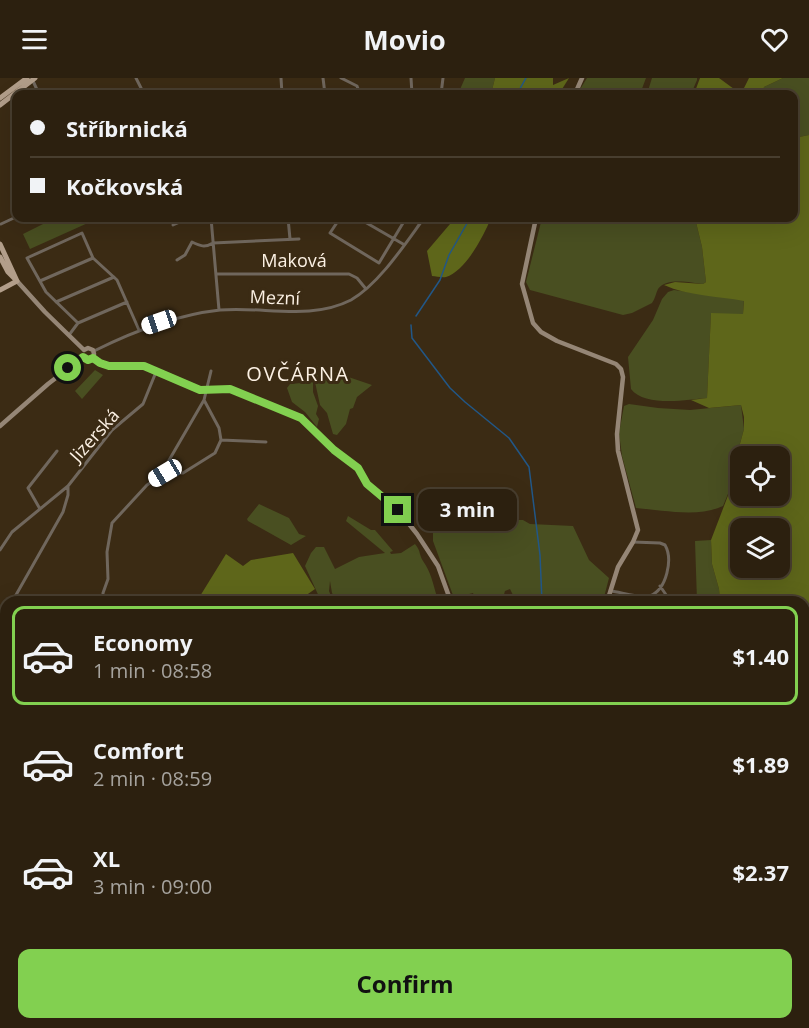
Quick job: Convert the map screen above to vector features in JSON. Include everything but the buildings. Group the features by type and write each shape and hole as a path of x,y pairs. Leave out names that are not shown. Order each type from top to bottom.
{"main road":[{"path":"13,90 32,79"},
{"path":"18,90 32,79"},
{"path":"0,105 12,95"},
{"path":"0,244 17,281"},
{"path":"0,257 8,272 17,281"},
{"path":"0,290 17,281"}],"street":[{"path":"341,78 357,86 358,90"},
{"path":"173,225 180,222"},
{"path":"211,222 219,310"},
{"path":"288,222 290,239"},
{"path":"337,222 330,233 380,263 404,222"},
{"path":"365,222 404,245"},
{"name":"Mezní","path":"94,351 139,330 180,317 219,310 316,311 340,305 366,290 421,222"},
{"path":"535,222 522,284 531,318 541,332 557,341 616,364 621,369 623,389 618,442 621,463 637,521 637,536 618,567 608,596"},
{"path":"78,323 45,292 27,258 82,233 93,258 114,278 139,330"},
{"path":"177,260 185,255 192,242 202,247 213,243 299,239"},
{"path":"39,281 93,258"},
{"name":"Maková","path":"216,274 349,274 357,278 366,290"},
{"path":"56,303 114,278"},
{"path":"17,281 84,350"},
{"path":"69,334 78,323 127,302"},
{"path":"84,350 90,348 94,351 93,358"},
{"path":"0,426 58,375 83,357 84,350"},
{"path":"83,357 88,360 93,358 104,365 142,366 207,391 230,389 301,418 334,450 358,468 367,484 398,510 438,566 449,596"},
{"path":"165,473 168,462 204,400 212,371"},
{"name":"Jizerská","path":"0,550 12,532 68,486 112,430 144,404 156,372"},
{"path":"103,596 108,579 107,552 112,523 147,485 165,473 183,473 215,453 221,440 219,428 204,400"},
{"path":"221,440 266,442"},
{"name":"Jizerská","path":"40,509 28,488 57,451"},
{"path":"15,596 63,512 68,486"},
{"path":"633,542 660,543 665,544 667,548 668,573 651,596"},
{"path":"660,586 667,596"},
{"path":"610,590 640,596"}],"green space":[{"path":"465,78 495,78 492,90 460,90"},
{"path":"495,78 553,78 553,85 569,78 562,90 492,90"},
{"path":"587,78 646,78 642,90 580,90"},
{"path":"652,78 697,78 693,90 648,90"},
{"path":"700,78 719,78 734,89 744,88 749,78 783,78 764,87 763,90 696,90"},
{"path":"783,78 809,78 809,135 798,137 798,90 763,90 764,87"},
{"path":"809,135 809,596 720,596 712,564 711,540 730,490 730,506 790,506 790,446 739,446 744,429 741,405 709,408 691,400 707,398 711,313 743,314 744,301 693,294 664,285 675,282 703,284 706,282 702,247 696,222 798,222 798,137"},
{"path":"42,222 90,222 30,249 23,234 43,224"},
{"path":"450,222 489,222 479,243 460,268 446,277 432,276 427,251"},
{"path":"541,222 696,222 702,247 706,282 703,284 673,282 662,285 652,303 632,313 623,315 530,290 526,282"},
{"path":"674,290 744,300 743,314 711,314 707,398 678,401 655,400 637,395 631,389 628,357 653,320 662,299 668,292"},
{"path":"316,366 372,385 357,397 353,408 350,409 346,424 337,435 333,434 327,413 320,405 315,382 317,381"},
{"path":"95,370 103,375 82,399 75,391"},
{"path":"313,382 313,392 318,406 317,427 305,412 292,402 287,388 290,384"},
{"path":"629,404 690,410 741,405 744,429 739,446 730,446 730,489 723,506 703,512 636,508 622,456 619,433 624,406"},
{"path":"491,487 496,491 517,520 530,524 573,526 589,560 609,578 604,596 513,596 510,589 505,591 504,596 474,596 473,593 453,596 433,541 433,533 452,514"},
{"path":"259,504 289,518 299,534 306,536 291,545 248,521 247,519"},
{"path":"348,516 371,530 375,530 393,551 390,552 391,554 401,553 415,544 430,574 437,596 334,596 330,581 331,596 319,596 305,566 316,547 324,547 335,569 359,557 385,553 346,521"},
{"path":"711,540 712,564 720,596 697,596 695,541"},
{"path":"293,553 315,589 305,596 200,596 226,554 243,566 251,560"}],"waterway":[{"path":"519,90 526,78"},
{"path":"416,316 440,280 449,255 468,222"},
{"path":"411,325 412,338 450,388 509,438 529,467 540,555 542,596"}],"district":[{"name":"OVČÁRNA","path":"298,373"}],"route":[{"path":"68,368 83,357 88,360 93,358 109,366 142,366 200,390 230,389 301,418 334,450 358,468 367,484 398,510"}]}
